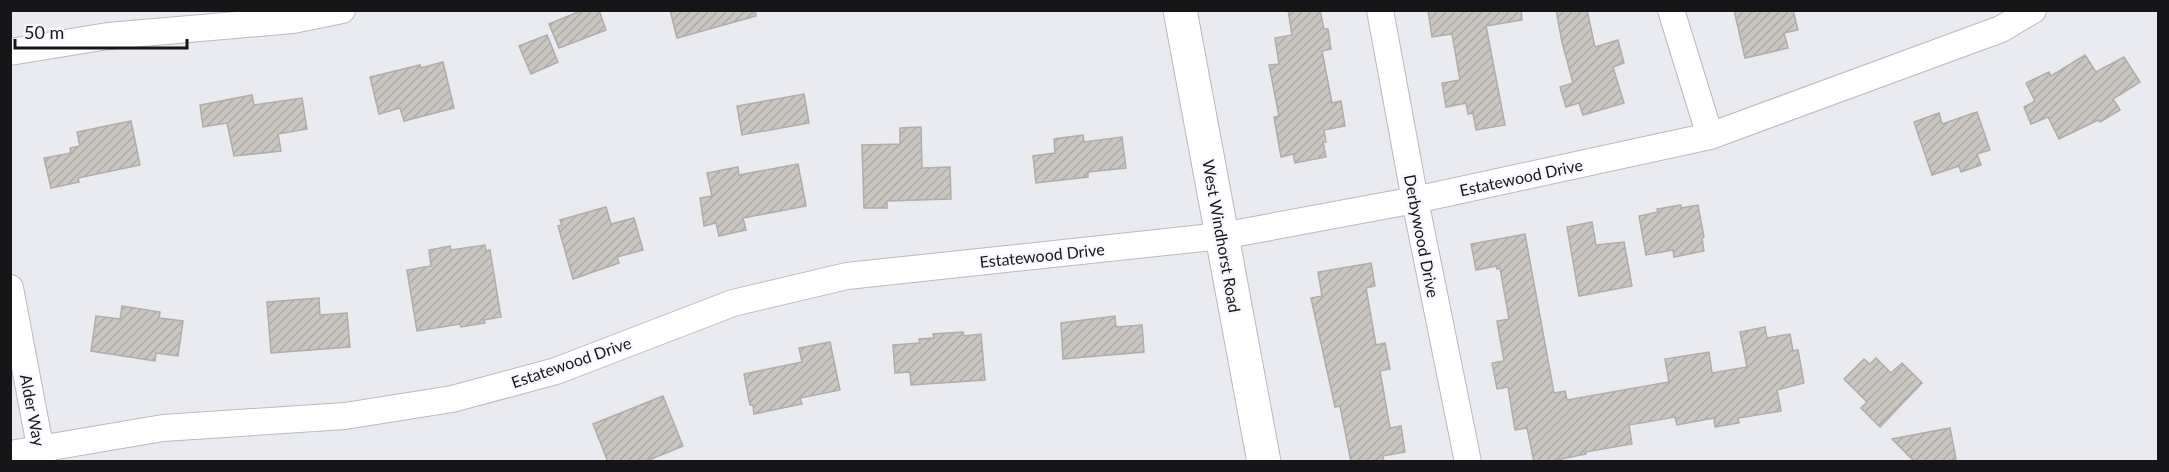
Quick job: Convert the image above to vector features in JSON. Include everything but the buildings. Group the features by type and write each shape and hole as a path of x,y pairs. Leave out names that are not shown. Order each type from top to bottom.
{"street":[{"path":"10,52 108,36 293,20 342,10"},
{"name":"West Windhorst Road","path":"1180,10 1263,462"},
{"name":"Derbywood Drive","path":"1380,10 1415,200 1468,462"},
{"path":"1671,10 1710,136"},
{"name":"Estatewood Drive","path":"10,454 42,455 163,428 345,416 452,399 556,370 733,303 847,276 1222,236 1415,200 1710,136 1997,20 2033,10"},
{"name":"Alder Way","path":"10,288 42,455"}]}
